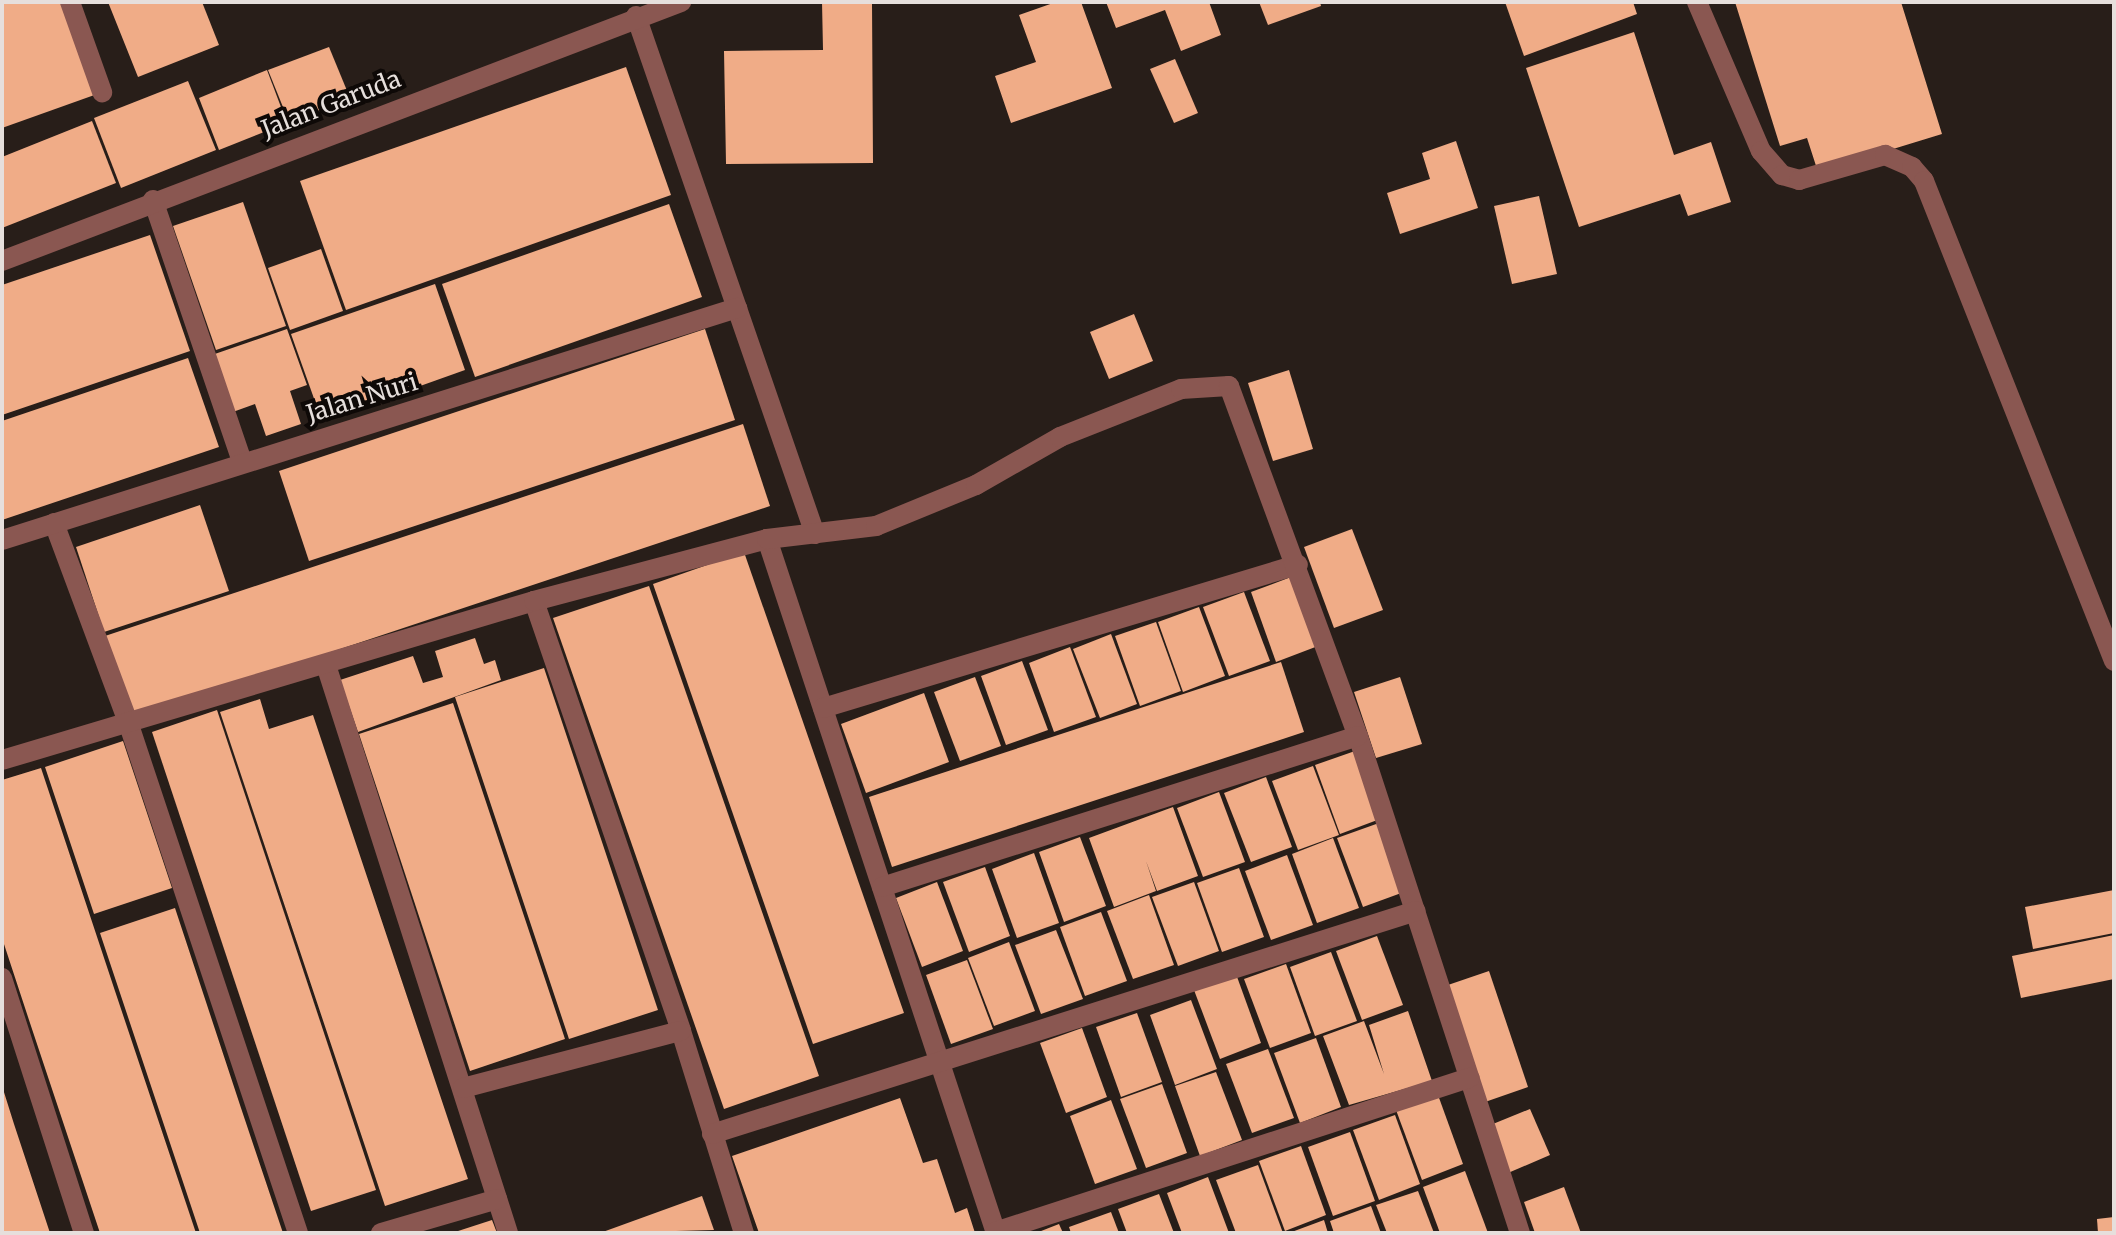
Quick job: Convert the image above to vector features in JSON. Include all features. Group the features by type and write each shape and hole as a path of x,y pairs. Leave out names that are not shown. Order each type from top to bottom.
{"street":[{"path":"70,2 102,92"},
{"name":"Jalan Garuda","path":"2,261 153,200 636,16 681,2"},
{"path":"1697,2 1761,151 1775,170 1799,180 1885,155 1912,167 1924,181 2114,661"},
{"path":"636,16 815,534"},
{"path":"153,200 242,462"},
{"name":"Jalan Nuri","path":"2,540 737,308"},
{"path":"2,760 129,725 534,601 767,539 876,526 976,485 1060,437 1181,389 1229,386 1298,565 1358,736 1520,1233"},
{"path":"54,523 129,725 298,1233"},
{"path":"767,539 996,1233 1470,1078"},
{"path":"823,708 1298,565"},
{"path":"534,601 681,1031 744,1233"},
{"path":"326,665 508,1233"},
{"path":"882,887 1358,736"},
{"path":"712,1134 938,1059 1416,911"},
{"path":"2,978 84,1233"},
{"path":"463,1088 681,1031"},
{"path":"381,1233 497,1199"}],"building":[{"path":"2,2 67,2 100,93 2,128"},
{"path":"108,2 202,2 219,45 138,77"},
{"path":"822,2 872,2 873,163 726,164 724,51 823,50"},
{"path":"1056,2 1081,2 1112,88 1011,123 995,76 1036,62 1019,15"},
{"path":"1106,2 1209,2 1221,35 1181,51 1165,10 1116,28"},
{"path":"1259,2 1320,2 1321,6 1268,25"},
{"path":"1505,2 1633,2 1637,14 1524,56"},
{"path":"1735,2 1901,2 1942,134 1818,172 1807,138 1780,146"},
{"path":"1634,32 1674,155 1711,142 1731,202 1688,216 1680,194 1579,227 1526,68"},
{"path":"329,47 350,98 289,122 268,70"},
{"path":"1175,59 1198,113 1174,123 1150,69"},
{"path":"626,67 671,195 346,310 300,181"},
{"path":"267,70 287,123 219,150 199,98"},
{"path":"188,81 216,150 121,188 94,118"},
{"path":"92,121 116,183 2,228 2,157"},
{"path":"1456,141 1478,208 1400,234 1387,193 1430,179 1422,153"},
{"path":"1539,196 1557,274 1512,284 1494,206"},
{"path":"243,202 286,326 216,350 173,226"},
{"path":"669,204 702,297 475,377 442,284"},
{"path":"150,235 190,351 2,415 2,285"},
{"path":"321,249 343,311 290,330 268,268"},
{"path":"435,284 465,370 322,421 291,334"},
{"path":"1134,314 1153,361 1109,379 1090,332"},
{"path":"287,329 307,385 290,391 301,424 266,436 255,404 230,413 209,356"},
{"path":"705,329 735,420 309,561 279,471"},
{"path":"188,358 219,447 2,520 2,421"},
{"path":"1289,370 1313,449 1273,461 1248,383"},
{"path":"743,424 770,506 133,718 105,636"},
{"path":"200,505 229,591 104,632 76,547"},
{"path":"1352,529 1383,610 1334,628 1304,547"},
{"path":"744,552 904,1013 813,1044 653,584"},
{"path":"1291,577 1318,646 1276,662 1251,592"},
{"path":"649,586 819,1076 724,1109 553,618"},
{"path":"1244,592 1270,661 1229,676 1203,607"},
{"path":"1199,607 1225,676 1183,692 1158,622"},
{"path":"1156,622 1181,691 1140,706 1115,636"},
{"path":"1111,634 1137,704 1100,718 1073,649"},
{"path":"475,638 484,664 495,660 501,680 358,732 340,680 413,656 423,683 443,677 435,651"},
{"path":"1070,647 1096,717 1054,732 1029,663"},
{"path":"1022,661 1048,730 1006,745 981,676"},
{"path":"1281,662 1304,732 892,867 869,797"},
{"path":"544,668 658,1010 569,1039 455,697"},
{"path":"975,677 1001,746 960,761 934,692"},
{"path":"1400,677 1422,744 1376,758 1354,692"},
{"path":"924,693 949,762 866,793 841,724"},
{"path":"260,699 269,729 313,715 468,1179 385,1206 220,712"},
{"path":"453,703 565,1039 470,1071 359,734"},
{"path":"217,710 376,1190 311,1211 152,732"},
{"path":"123,741 172,888 94,914 45,767"},
{"path":"1355,751 1380,819 1340,834 1315,765"},
{"path":"1313,766 1339,835 1298,850 1272,781"},
{"path":"41,768 196,1233 100,1233 29,1020 2,938 2,780"},
{"path":"1266,777 1292,847 1251,862 1224,793"},
{"path":"1219,792 1245,862 1203,877 1177,808"},
{"path":"1173,807 1198,876 1157,891 1146,861 1156,891 1114,907 1089,838"},
{"path":"1379,823 1404,892 1363,907 1337,838"},
{"path":"1080,837 1106,906 1064,922 1039,852"},
{"path":"1333,838 1359,908 1317,923 1292,854"},
{"path":"1034,853 1059,923 1017,938 992,869"},
{"path":"1287,855 1313,925 1271,940 1245,871"},
{"path":"985,867 1010,936 969,952 943,882"},
{"path":"1239,868 1264,937 1222,952 1197,883"},
{"path":"937,882 963,951 922,967 896,898"},
{"path":"1194,882 1219,951 1178,966 1152,897"},
{"path":"2114,890 2114,933 2033,949 2025,907"},
{"path":"1149,895 1174,965 1133,979 1107,911"},
{"path":"175,908 283,1233 200,1233 100,933"},
{"path":"1101,912 1127,981 1085,996 1060,927"},
{"path":"1056,930 1083,999 1041,1014 1015,945"},
{"path":"2114,935 2114,979 2021,998 2012,956"},
{"path":"1377,936 1403,1005 1362,1020 1336,951"},
{"path":"1009,942 1035,1011 994,1026 968,958"},
{"path":"1331,952 1357,1021 1315,1036 1290,967"},
{"path":"967,960 993,1029 951,1044 926,975"},
{"path":"1286,964 1311,1033 1270,1048 1244,979"},
{"path":"1489,971 1528,1087 1485,1102 1445,986"},
{"path":"1236,974 1261,1043 1220,1059 1194,990"},
{"path":"1191,1000 1217,1069 1175,1085 1150,1015"},
{"path":"1408,1011 1432,1081 1349,1105 1323,1036 1364,1021 1384,1074 1369,1025"},
{"path":"1137,1013 1162,1082 1121,1097 1096,1027"},
{"path":"1082,1028 1107,1097 1066,1113 1040,1043"},
{"path":"1316,1038 1341,1107 1300,1123 1274,1053"},
{"path":"1268,1049 1294,1118 1252,1133 1226,1064"},
{"path":"1216,1072 1242,1140 1200,1156 1175,1086"},
{"path":"1162,1084 1187,1153 1146,1168 1120,1099"},
{"path":"3,1089 14,1124 50,1233 2,1233"},
{"path":"1438,1095 1463,1164 1422,1180 1396,1110"},
{"path":"900,1098 923,1163 937,1159 955,1213 967,1208 975,1233 759,1233 732,1156"},
{"path":"1111,1100 1137,1169 1095,1184 1070,1116"},
{"path":"1530,1109 1550,1155 1508,1173 1488,1126"},
{"path":"1395,1115 1420,1184 1379,1200 1353,1130"},
{"path":"1350,1132 1375,1201 1333,1216 1308,1147"},
{"path":"1301,1146 1326,1215 1285,1231 1259,1161"},
{"path":"1258,1165 1283,1233 1236,1233 1216,1180"},
{"path":"1465,1171 1488,1233 1440,1233 1423,1187"},
{"path":"1208,1177 1229,1233 1182,1233 1167,1193"},
{"path":"1564,1187 1581,1233 1535,1233 1524,1202"},
{"path":"1418,1191 1434,1233 1387,1233 1376,1205"},
{"path":"1159,1194 1174,1233 1127,1233 1118,1209"},
{"path":"702,1196 714,1230 600,1233"},
{"path":"1371,1206 1381,1233 1334,1233 1330,1221"},
{"path":"1111,1212 1119,1233 1071,1233 1069,1227"},
{"path":"2114,1217 2114,1233 2098,1233 2097,1219"},
{"path":"492,1220 497,1233 455,1233 455,1232"},
{"path":"1324,1220 1328,1233 1289,1233"},
{"path":"1059,1224 1063,1233 1036,1233"}]}
